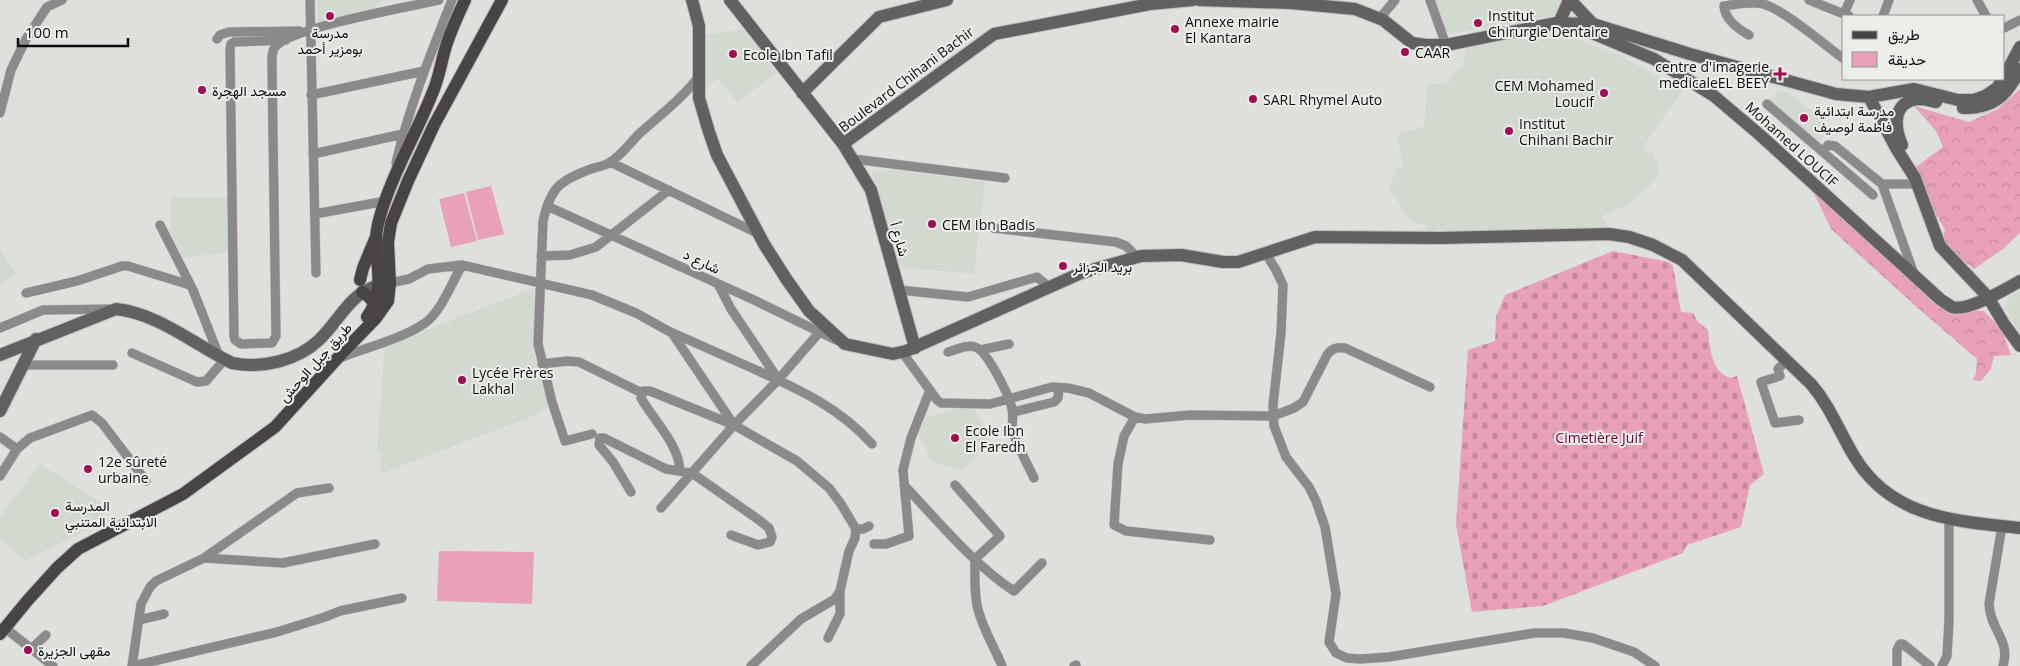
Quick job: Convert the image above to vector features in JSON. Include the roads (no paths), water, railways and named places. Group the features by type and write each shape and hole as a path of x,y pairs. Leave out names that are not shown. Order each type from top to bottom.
{"main road":[{"path":"0,355 36,339 116,309 131,310 147,316 222,358 245,365 269,364 301,352 320,340 350,304 361,286 365,262 376,237 388,195 433,92 446,45 465,0"},
{"name":"طريق جبل الوحش","path":"2,631 57,568 78,549 183,494 275,427 335,360 376,318 388,300 384,278 391,223 434,125 502,0"},
{"path":"692,0 699,26 700,98 717,155 759,234 787,280 822,329 845,344 893,354 908,350 1081,273 1137,257 1164,254 1223,262 1238,262 1266,254 1296,242 1323,237 1440,238 1573,234 1609,234 1630,237 1653,244 1682,260 1752,329 1787,360 1824,399 1853,455 1871,480 1882,490 1909,507 1949,519 2020,528"},
{"name":"شارع أ","path":"730,0 843,144 871,190 899,290 908,350"},
{"path":"802,93 879,17 947,0"},
{"name":"Boulevard Chihani Bachir","path":"843,144 994,34 1150,2 1193,0"},
{"path":"1200,0 1299,2 1355,9 1380,18 1412,43 1426,45 1446,45 1558,23 1593,24 1690,54 1836,94 1869,97 1914,89 1958,100 1974,100 1985,96 1997,88 2002,80"},
{"path":"1558,23 1569,0 1593,24"},
{"name":"Mohamed LOUCIF","path":"1558,23 1610,39 1654,59 1714,96 1952,307 1964,307 1988,297"},
{"path":"2005,74 2020,46"},
{"path":"1679,73 1672,64 1671,58 1675,54 1690,54"},
{"path":"2020,69 2014,83 2004,95 1990,105 1975,109 1960,108 1919,99 1906,103 1900,108 1896,119 1896,132 1940,246 1988,297 2020,346"},
{"path":"1869,97 1916,181"},
{"path":"345,350 375,304 384,278 376,237"},
{"path":"1988,297 1999,284 2020,271"},
{"path":"361,286 384,278"},
{"path":"1988,297 2020,281"},
{"path":"361,286 375,304"},
{"path":"0,411 36,339"}],"street":[{"path":"0,113 11,70 26,39 47,7 62,0"},
{"path":"310,0 316,273"},
{"path":"389,10 396,0"},
{"path":"286,40 234,42 230,44 234,336 235,340 241,344 272,343 276,336 272,55 275,48 286,40 310,31 389,10 440,0"},
{"path":"315,214 388,195 403,134 424,71 452,0"},
{"path":"1380,18 1395,0"},
{"path":"1430,0 1446,45"},
{"path":"1812,1 1847,15 1850,0"},
{"path":"1883,15 1889,0"},
{"path":"1977,0 1985,15"},
{"path":"1749,35 1734,25 1725,12 1724,6 1747,3 1763,4 1777,10 1842,58"},
{"path":"2005,28 2020,20"},
{"path":"216,39 220,35 229,32 310,31"},
{"path":"311,95 424,71"},
{"path":"592,434 565,441 542,364 537,334 543,221 547,206 551,193 567,178 610,162 681,98 699,76"},
{"path":"1767,104 1874,195"},
{"path":"313,154 403,134"},
{"path":"1823,152 1828,145 1836,146 1882,184 1914,274"},
{"path":"853,159 1005,178"},
{"path":"610,162 759,234"},
{"path":"1882,184 1916,181"},
{"path":"541,256 570,255 596,247 668,190"},
{"name":"شارع د","path":"547,206 822,329"},
{"path":"132,353 198,382 206,381 222,358 190,285 160,225"},
{"path":"993,228 1116,242 1126,246 1137,257"},
{"path":"1266,254 1276,270 1282,285 1281,333 1274,426 1286,457 1309,487 1325,527 1336,594 1329,642 1336,653 1347,658 1380,658 1534,633 1564,633 1594,638 1634,652 1655,666"},
{"path":"384,278 409,279 428,269 462,264 592,295 636,313 672,333 805,392 838,412 872,444"},
{"path":"335,360 408,332 426,322 439,306 462,264"},
{"path":"26,293 77,281 122,266 190,285"},
{"path":"899,290 968,297 1016,282 1037,278 1049,287"},
{"path":"718,284 732,310 778,380"},
{"path":"0,328 43,310 116,309"},
{"path":"661,508 822,329"},
{"path":"672,333 734,425"},
{"path":"980,350 1009,344"},
{"path":"948,352 968,346 980,350 1009,397 1013,412 1012,430 1034,478"},
{"path":"908,350 936,400 946,404 990,404 1009,397 1052,387 1068,388 1089,393 1135,417 1145,419 1190,415 1274,416 1303,402 1327,355 1331,349 1338,347 1346,348 1430,387"},
{"path":"1787,360 1778,369 1780,376 1761,382 1775,423 1799,420"},
{"path":"542,364 567,361 579,362 642,393 650,391 734,425 779,449 812,473 837,499 856,529 840,591 840,614 828,638"},
{"path":"23,366 113,365"},
{"path":"1013,412 1054,402 1058,398 1059,388"},
{"path":"874,544 886,544 909,536 903,470 911,438 930,390"},
{"path":"642,393 641,398 661,427 680,461 680,471"},
{"path":"0,476 18,449 30,438 92,416 102,423 146,481"},
{"path":"1135,417 1124,436 1118,464 1114,525 1126,531 1210,540"},
{"path":"0,437 18,449"},
{"path":"630,492 613,462 599,445 600,438 604,438 666,469 692,473 759,520 769,528 772,537 770,542 758,545 731,535"},
{"path":"904,485 975,558 1001,583 1014,591 1042,563"},
{"path":"956,485 1000,536 975,558 976,604 982,622 1003,665"},
{"path":"329,488 297,493 204,558 156,581 145,595 132,666 277,632 340,611 402,598"},
{"path":"1942,666 1947,656 1949,621 1949,519"},
{"path":"856,529 863,529 868,526"},
{"path":"2002,526 1989,604 1993,625 2005,647 2006,653 2003,666"},
{"path":"204,558 283,563 375,544"},
{"path":"751,666 801,619 830,603 840,591"},
{"path":"139,620 164,614"},
{"path":"2,631 52,666"},
{"path":"31,650 46,635"},
{"path":"1897,666 1897,650 1900,644 1903,644 1930,666"}],"place":[{"name":"مدرسة بومزير أحمد","path":"330,16"},
{"name":"Institut Chirurgie Dentaire","path":"1478,23"},
{"name":"Annexe mairie El Kantara","path":"1175,29"},
{"name":"CAAR","path":"1405,52"},
{"name":"Ecole Ibn Tafil","path":"733,54"},
{"name":"centre d'imagerie medicaleEL BEEY","path":"1780,74"},
{"name":"مسجد الهجرة","path":"202,90"},
{"name":"CEM Mohamed Loucif","path":"1604,93"},
{"name":"SARL Rhymel Auto","path":"1253,99"},
{"name":"مدرسة ابتدائية فاطمة لوصيف","path":"1804,118"},
{"name":"Institut Chihani Bachir","path":"1509,131"},
{"name":"CEM Ibn Badis","path":"932,224"},
{"name":"بريد الجزائر","path":"1063,266"},
{"name":"Lycée Frères Lakhal","path":"462,380"},
{"name":"Ecole Ibn El Faredh","path":"955,438"},
{"name":"12e sûreté urbaine","path":"88,469"},
{"name":"المدرسة الابتدائية المتنبي","path":"55,513"},
{"name":"مقهى الجزيرة","path":"28,650"}],"park label":[{"name":"Cimetière Juif","path":"1599,437"}]}
